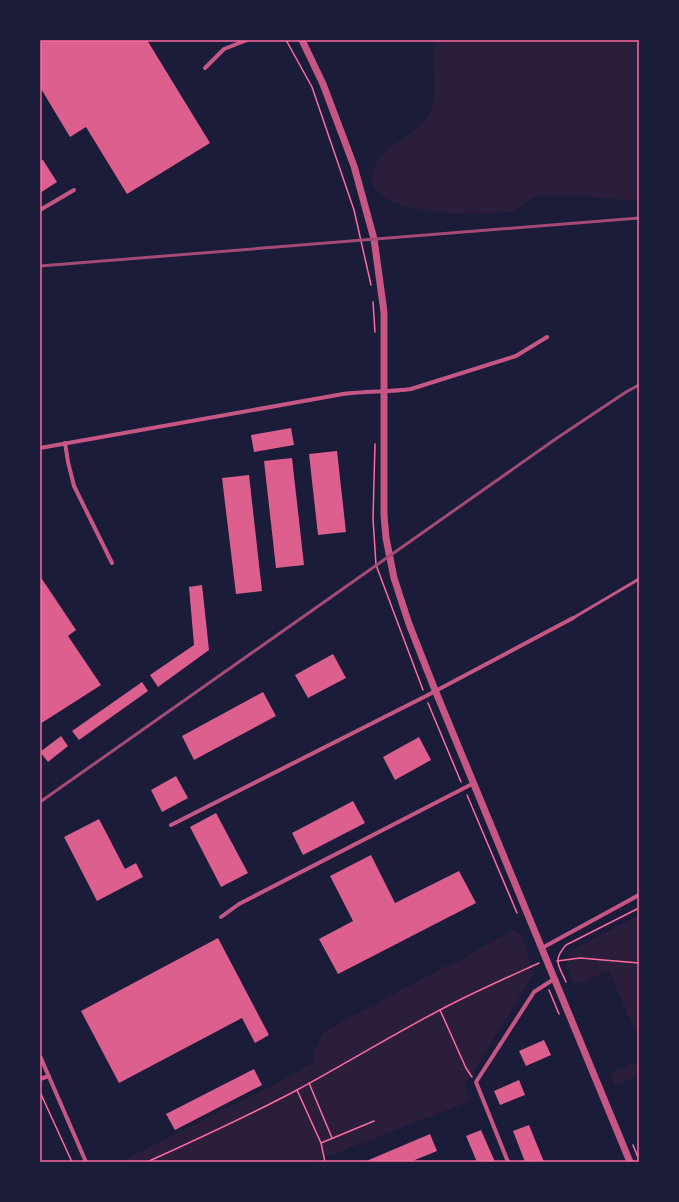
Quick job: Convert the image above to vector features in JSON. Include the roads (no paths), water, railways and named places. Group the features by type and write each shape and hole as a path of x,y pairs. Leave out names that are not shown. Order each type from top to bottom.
{"street":[{"path":"205,68 224,49 247,40"},
{"path":"302,40 323,84 354,166 374,239 384,312 383,492 386,538 400,600 435,690 630,1162"},
{"path":"40,210 74,190"},
{"path":"40,448 344,394 411,389 516,356 547,338"},
{"path":"65,443 74,486 112,563"},
{"path":"171,825 426,696 573,618"},
{"path":"221,917 239,904 474,783"},
{"path":"542,948 639,895"},
{"path":"508,1162 476,1082 534,992 554,979"},
{"path":"40,1056 86,1162"},
{"path":"40,1079 49,1076"}],"lane":[{"path":"573,618 639,579"}],"railway":[{"path":"40,266 639,218"},
{"path":"40,802 557,438 639,385"}]}
